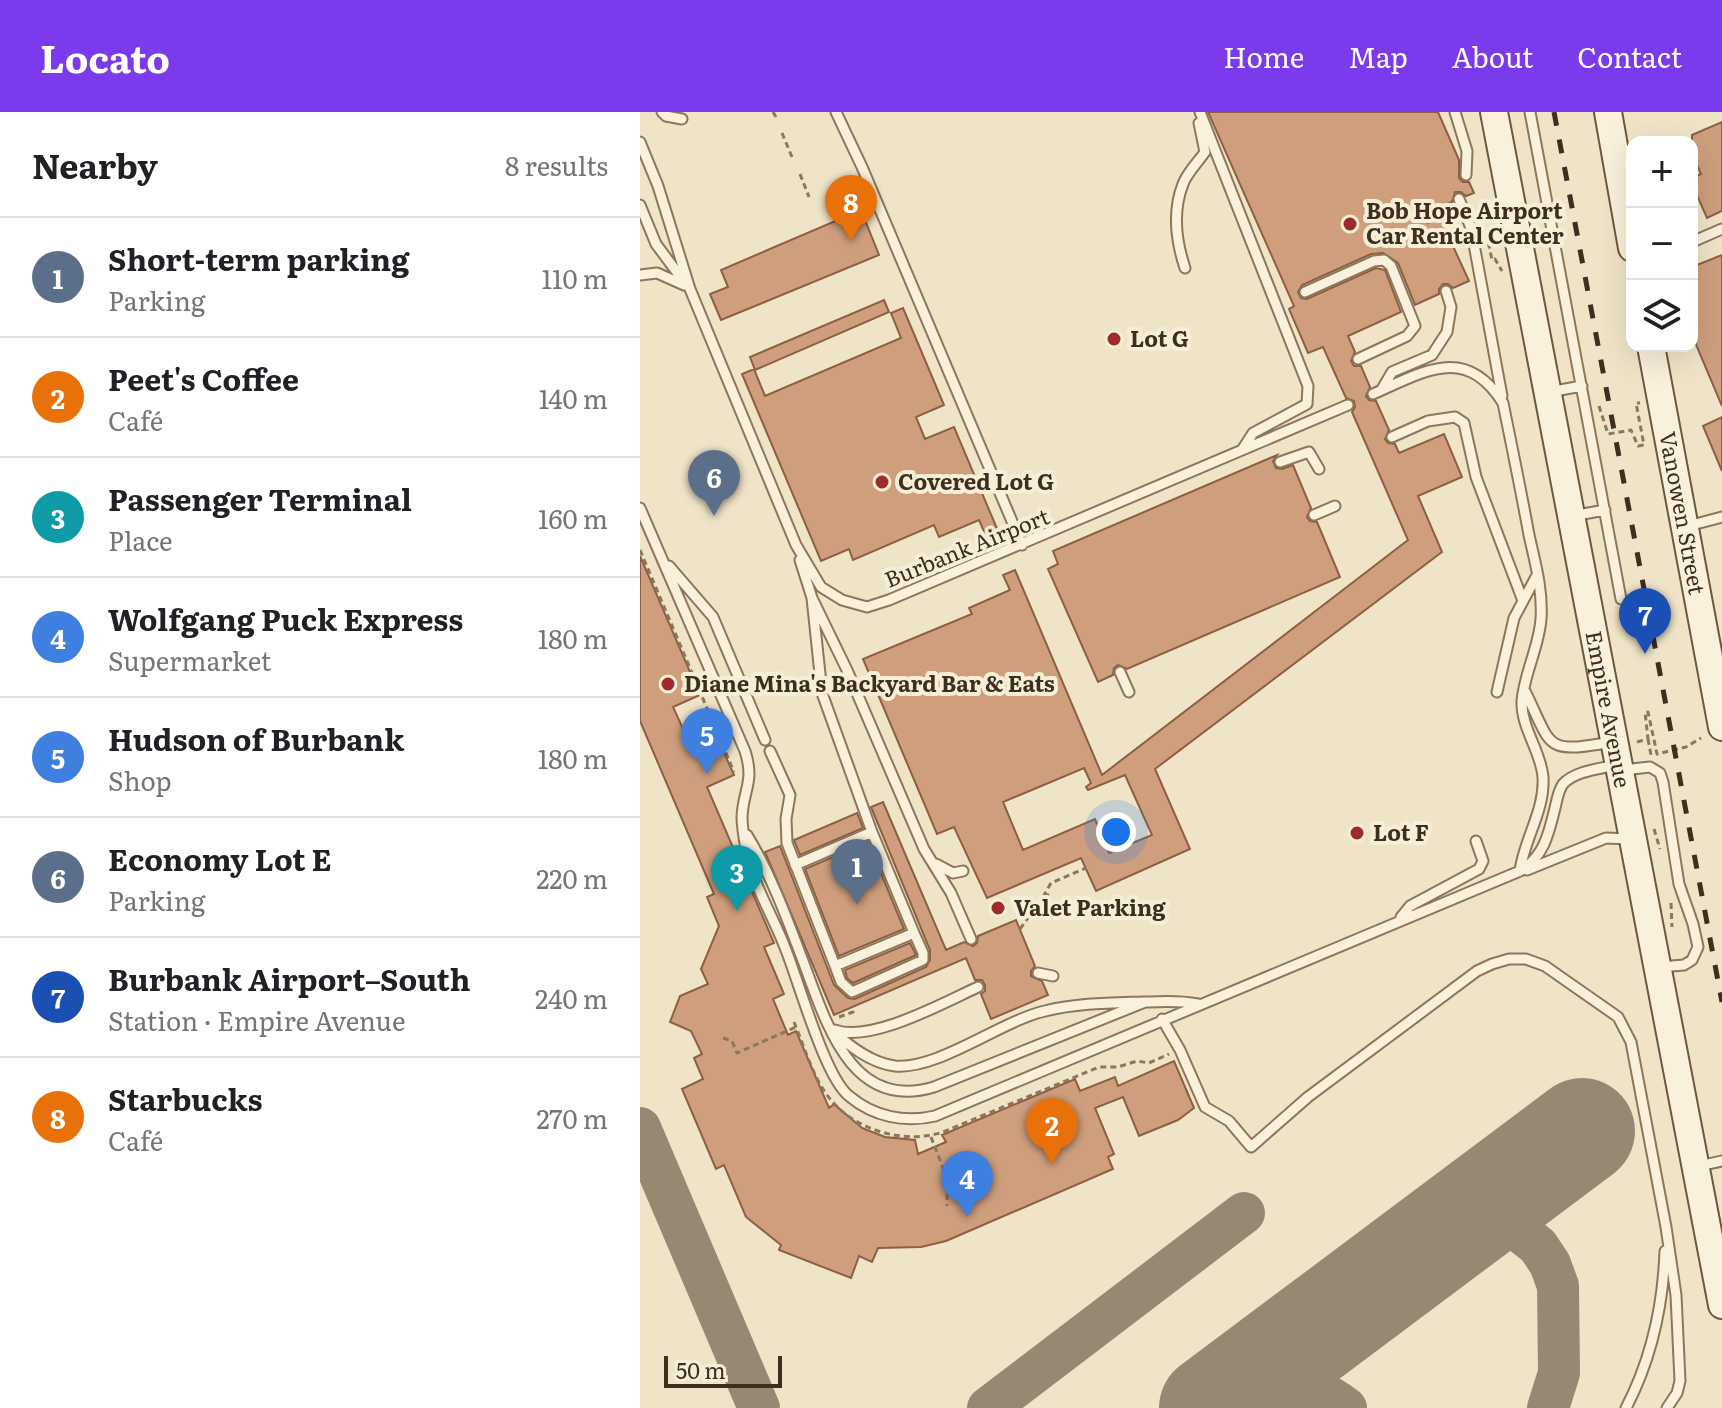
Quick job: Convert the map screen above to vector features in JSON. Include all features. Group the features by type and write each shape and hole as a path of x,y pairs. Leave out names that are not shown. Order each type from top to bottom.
{"main road":[{"name":"Empire Avenue","path":"1494,112 1569,516 1622,758 1632,839 1722,1305"},
{"path":"1608,112 1626,214"},
{"name":"Vanowen Street","path":"1652,352 1684,526 1711,733"}],"lane":[{"path":"662,112 666,116 682,119"},
{"path":"836,112 1022,545"},
{"path":"1185,268 1179,250 1176,216 1183,183 1205,152 1197,112"},
{"path":"1197,112 1308,386 1307,404 1253,433 1242,450"},
{"path":"1454,112 1467,151 1466,175"},
{"path":"1530,112 1621,599"},
{"name":"Burbank Airport","path":"640,142 658,186 690,289 796,545 821,587 842,600 867,607 1022,545 1348,405"},
{"path":"1462,198 1471,228 1541,595 1541,619 1522,699 1543,777 1538,812 1522,853 1520,871"},
{"path":"640,205 656,244 690,289"},
{"path":"1698,239 1722,229"},
{"path":"1305,292 1374,261 1384,260 1391,266 1415,326 1407,336 1358,359"},
{"path":"640,275 657,273 690,289"},
{"path":"1446,291 1451,307 1447,332 1432,355 1392,372 1377,392 1435,369 1457,367 1475,372 1492,385 1503,403"},
{"path":"1546,393 1582,386"},
{"path":"1392,437 1428,421 1455,417 1464,423 1476,477 1523,601"},
{"path":"1280,462 1309,452 1319,469"},
{"path":"1314,515 1335,506"},
{"path":"640,508 748,762 750,781 743,810 748,857 833,1074 847,1095 875,1112 894,1119 918,1120 935,1116 1520,871 1541,852 1563,785 1582,773 1622,758"},
{"path":"1569,516 1605,510"},
{"path":"1684,526 1722,517"},
{"path":"796,545 812,598 847,670 924,849 971,939"},
{"path":"662,559 713,617 765,740"},
{"path":"1497,692 1514,618 1537,575"},
{"path":"770,751 790,795 786,819 787,843 841,982 852,992 923,960 923,953 872,832 822,693 812,598"},
{"path":"1120,672 1129,692"},
{"path":"1525,691 1536,719 1553,743 1622,758 1660,773 1679,884 1698,947 1692,960 1684,965 1657,967"},
{"path":"743,828 757,852 837,1047 871,1081 906,1094 934,1087 1145,1002"},
{"path":"795,865 872,832"},
{"path":"1520,871 1531,870 1606,838 1632,839"},
{"path":"1399,920 1410,906 1479,869 1483,861 1476,841"},
{"path":"933,862 953,873 963,871"},
{"path":"835,966 914,933"},
{"path":"1162,1019 1180,1050 1205,1107 1229,1121 1251,1147 1308,1097 1477,971 1492,964 1509,959 1526,959 1545,966 1618,1017 1631,1042 1676,1295 1681,1368 1677,1393 1667,1408"},
{"path":"1038,973 1053,976"},
{"path":"829,1027 844,1033 860,1034 879,1030 978,987"},
{"path":"829,1027 852,1047 873,1059 895,1066 935,1058 1044,1011 1104,1002 1174,1000 1200,1005"},
{"path":"1695,1167 1722,1161"},
{"path":"1626,1408 1649,1355 1661,1305 1666,1227"}],"path":[{"path":"782,133 792,157"},
{"path":"800,174 809,197"},
{"path":"1408,231 1436,219"},
{"path":"1608,434 1631,430 1638,446 1644,445 1636,403 1639,402 1647,442 1650,442"},
{"path":"640,550 734,772"},
{"path":"1650,755 1645,712 1648,712 1657,754 1686,747 1711,733"},
{"path":"1622,758 1636,742 1648,739"},
{"path":"1020,929 1051,883 1086,868"},
{"path":"1043,897 1052,893"},
{"path":"836,1018 853,1012 851,1007"},
{"path":"723,1038 732,1041 737,1053 796,1027"},
{"path":"931,1136 947,1178 947,1206"}],"building":[{"path":"1208,112 1438,112 1459,160 1459,178 1469,182 1474,193 1466,196 1455,192 1452,202 1436,209 1469,281 1453,288 1443,284 1439,294 1415,305 1398,263 1383,253 1371,254 1302,285 1298,292 1301,298 1307,299 1376,268 1385,270 1401,312 1348,336 1355,352 1351,361 1354,366 1361,366 1370,387 1366,396 1376,401 1389,430 1385,439 1395,444 1399,453 1444,434 1462,477 1418,496 1442,552 1155,769 1190,849 1096,891 1081,858 987,898 954,827 937,834 863,659 972,614 969,608 1010,590 1003,575 1015,570 1102,775 1408,540 1352,412 1354,401 1346,398 1323,347 1308,353 1289,309 1294,306","holes":["1084,768 1091,783 1086,787 1088,790 1125,775 1152,835 1109,853 1095,819 1023,850 1003,802"]},
{"path":"1722,122 1722,211 1707,218 1698,198 1698,175 1701,174 1698,167 1698,136 1692,135"},
{"path":"861,210 879,255 721,320 710,294 728,287 721,270"},
{"path":"1722,255 1722,406 1698,349 1698,265"},
{"path":"884,300 889,312 755,370 750,357"},
{"name":"Covered Lot G","path":"903,308 944,405 916,417 925,439 954,427 998,531 986,536 979,520 939,537 934,525 853,560 849,549 821,561 742,374 754,369 765,396 901,338 891,313"},
{"path":"1722,417 1722,471 1703,426"},
{"path":"1277,455 1273,461 1276,468 1293,465 1311,508 1307,517 1317,522 1340,577 1127,669 1118,665 1113,675 1098,682 1048,569 1058,564 1053,551"},
{"path":"640,556 700,695 673,707 684,731 709,719 734,775 707,787 774,943 764,947 784,994 773,999 788,1035 796,1031 829,1108 834,1104 862,1128 885,1137 915,1140 918,1154 946,1142 942,1135 1075,1079 1080,1091 1115,1077 1118,1086 1174,1061 1194,1108 1178,1120 1139,1136 1123,1097 1095,1108 1114,1154 1108,1157 1113,1169 946,1241 921,1247 878,1248 872,1262 859,1256 851,1278 779,1250 781,1245 746,1217 724,1165 716,1169 682,1089 703,1079 694,1058 702,1054 691,1031 670,1022 680,996 708,984 701,969 719,926 707,897 714,894 640,721"},
{"path":"883,802 946,950 964,942 973,946 978,936 1016,920 1035,966 1031,976 1042,981 1048,995 991,1019 981,994 985,991 985,985 982,980 975,980 966,958 834,1015 765,852 780,846 834,985 848,998 855,999 926,967 930,960 930,950 871,807"},
{"path":"857,813 863,828 800,855 794,840"},
{"path":"868,842 904,929 839,956 805,869"},
{"path":"910,943 916,955 853,983 847,978 845,970"}],"taxiway":[{"path":"640,1128 759,1408"},
{"path":"988,1408 1244,1213"},
{"path":"1448,1230 1488,1223 1515,1228 1538,1246 1550,1264 1558,1286 1559,1373 1548,1408"},
{"path":"1224,1399 1272,1386 1301,1386 1331,1397 1346,1408"}],"runway":[{"path":"1212,1408 1582,1131"}],"railway":[{"path":"1554,112 1722,1002"}],"place":[{"name":"Bob Hope Airport Car Rental Center","path":"1350,224"},
{"name":"Starbucks","path":"851,241"},
{"name":"Lot G","path":"1114,339"},
{"name":"Covered Lot G","path":"882,482"},
{"name":"Economy Lot E","path":"714,516"},
{"name":"Burbank Airport–South","path":"1645,654"},
{"name":"Diane Mina's Backyard Bar & Eats","path":"668,684"},
{"name":"Hudson of Burbank","path":"707,774"},
{"name":"Lot F","path":"1357,833"},
{"name":"Short-term parking","path":"857,905"},
{"name":"Valet Parking","path":"998,908"},
{"name":"Passenger Terminal","path":"737,911"},
{"name":"Peet's Coffee","path":"1052,1164"},
{"name":"Wolfgang Puck Express","path":"967,1217"}]}
